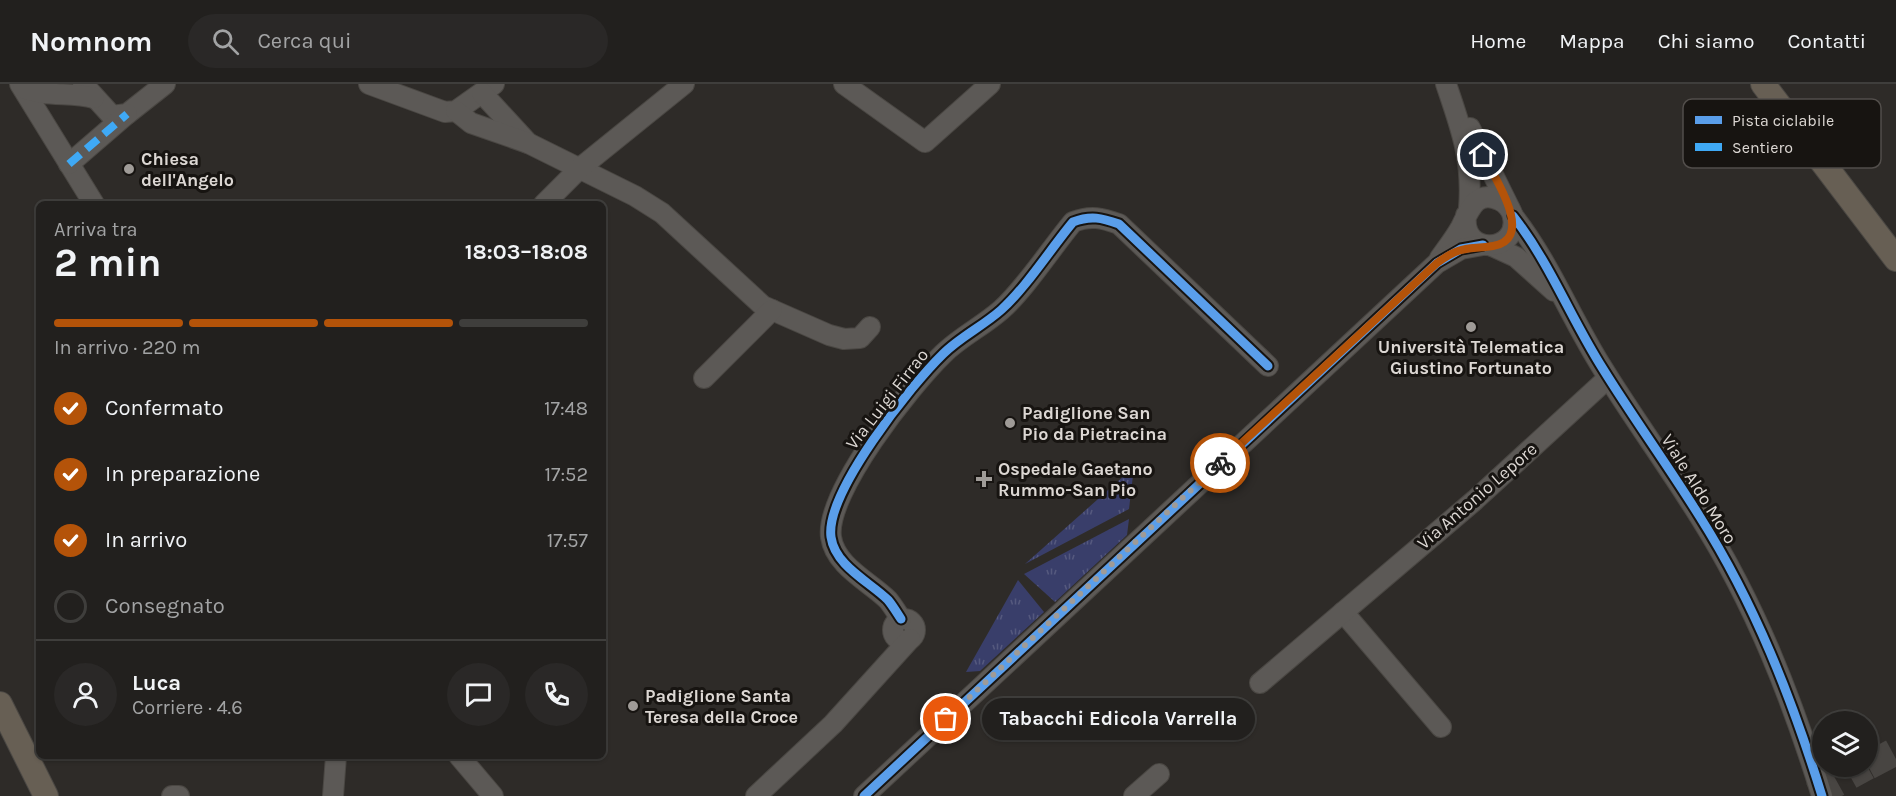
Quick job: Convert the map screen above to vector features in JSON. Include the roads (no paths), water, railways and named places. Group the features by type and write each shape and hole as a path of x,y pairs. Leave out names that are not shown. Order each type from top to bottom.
{"main road":[{"path":"1763,84 1774,99"},
{"path":"1827,168 1896,259"},
{"path":"0,704 46,796"}],"street":[{"path":"69,164 165,84"},
{"path":"369,84 434,110 456,111 471,123 528,143 635,196 662,213 763,306 844,339 860,338 870,327"},
{"path":"547,201 580,168 684,84"},
{"path":"844,84 925,142 990,84"},
{"path":"22,86 34,92 58,88 76,94 89,91 112,116 127,114"},
{"path":"22,86 92,201"},
{"path":"49,130 50,116 58,88"},
{"path":"456,111 488,88 528,143"},
{"name":"Viale Aldo Moro","path":"1449,93 1470,162 1466,231 1476,243 1507,251 1528,266 1566,304"},
{"name":"Viale Aldo Moro","path":"1449,93 1466,120 1512,213 1549,268 1566,304 1608,378 1701,519 1755,617 1787,693 1822,796"},
{"path":"864,796 1437,263 1461,228 1467,211 1481,198 1489,197 1505,203 1512,213 1511,232 1506,239 1487,246 1461,249 1437,263"},
{"name":"Via Luigi Firrao","path":"756,796 833,724 867,684 874,681 915,630 914,624 908,619 901,619 888,600 856,574 834,547 830,536 835,506 850,476 918,382 944,352 1002,310 1073,222 1085,217 1098,217 1119,224 1268,366"},
{"path":"704,378 772,310"},
{"name":"Via Antonio Lepore","path":"1260,683 1474,500 1608,378"},
{"path":"1343,612 1441,727"},
{"path":"333,796 336,759"},
{"path":"462,759 493,796"},
{"path":"1134,796 1159,774"},
{"path":"172,796 179,796"}],"tunnel":[{"path":"1878,761 1896,751"},
{"path":"1813,796 1847,777"}],"place":[{"name":"Chiesa dell'Angelo","path":"129,169"},
{"name":"Università Telematica Giustino Fortunato","path":"1471,327"},
{"name":"Padiglione San Pio da Pietracina","path":"1010,423"},
{"name":"Ospedale Gaetano Rummo-San Pio","path":"984,479"},
{"name":"Padiglione Santa Teresa della Croce","path":"633,706"},
{"name":"Tabacchi Edicola Varrella","path":"946,719"}]}
